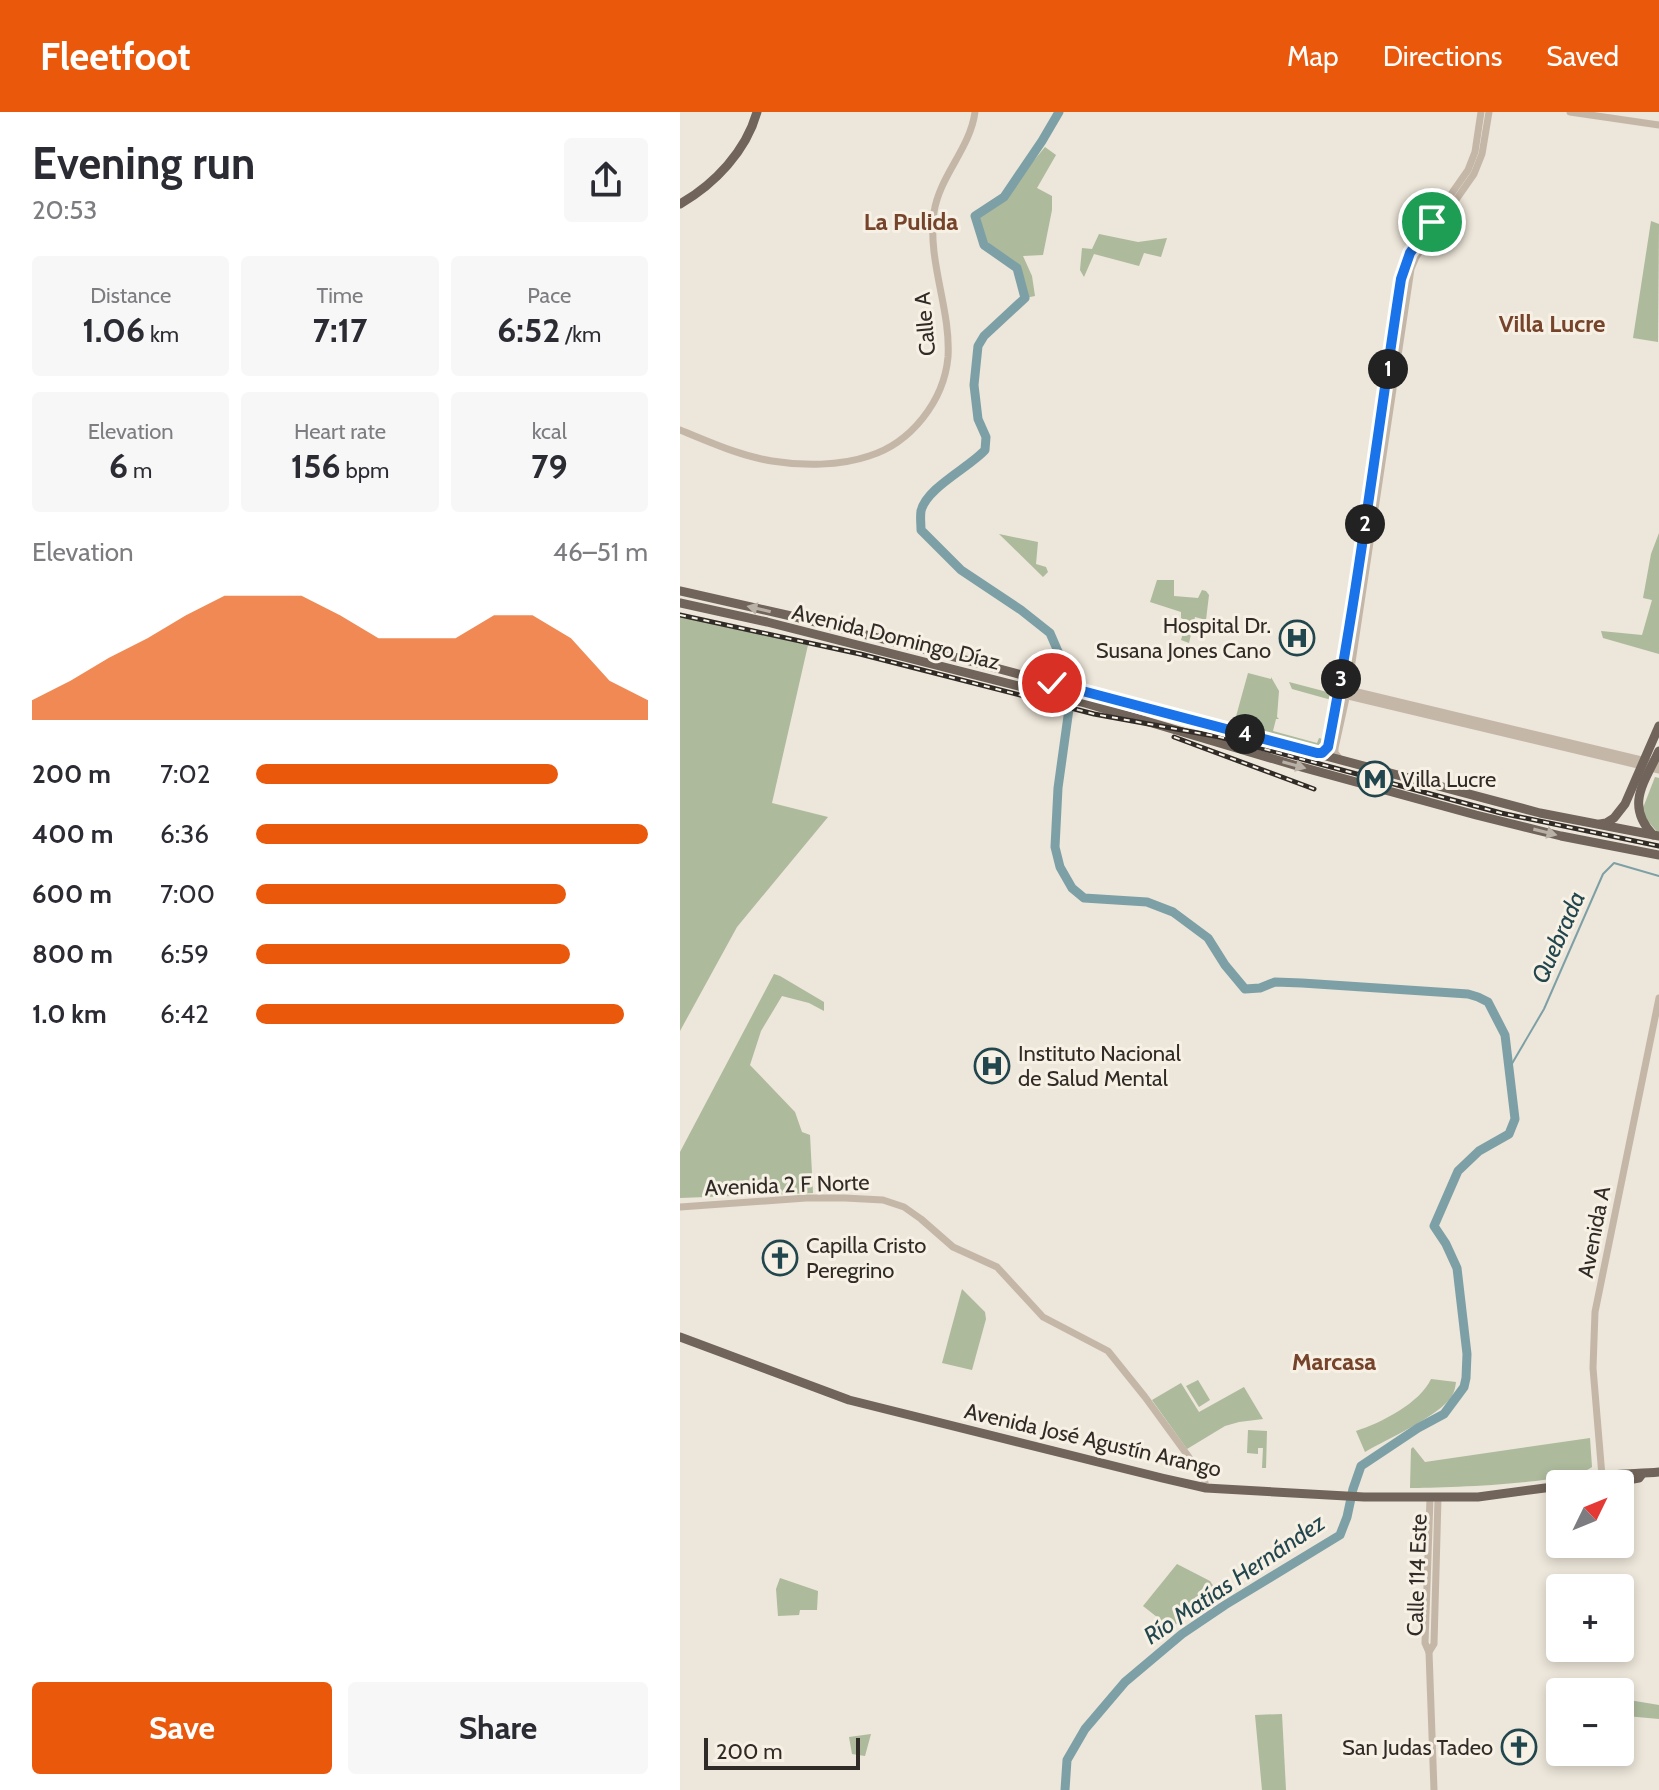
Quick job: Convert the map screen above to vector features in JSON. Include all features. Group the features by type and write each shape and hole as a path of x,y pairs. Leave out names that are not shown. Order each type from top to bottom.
{"main road":[{"path":"680,204 723,170 745,142 757,112"},
{"name":"Avenida Domingo Díaz","path":"680,591 1052,683 1540,813 1656,835"},
{"name":"Avenida Domingo Díaz","path":"680,604 1085,703 1469,813 1561,836 1659,855"},
{"path":"1656,835 1645,826 1639,815 1638,797 1651,765 1659,726"},
{"path":"1597,824 1606,823 1620,812 1659,751"},
{"name":"Avenida José Agustín Arango","path":"680,1337 849,1400 1206,1488 1434,1498 1478,1497 1546,1488"},
{"path":"1634,1478 1659,1472"}],"street":[{"name":"Calle A","path":"680,430 752,457 783,463 822,463 870,456 886,449 913,429 937,395 948,359 947,329 933,232 934,212 944,181 968,140 975,112"},
{"path":"1475,163 1481,112"},
{"path":"1342,760 1337,757 1335,748 1343,691 1411,269 1416,257 1468,184 1489,112"},
{"path":"1570,112 1659,125"},
{"path":"1317,753 1328,747 1343,691"},
{"path":"1343,691 1651,765"},
{"name":"Avenida A","path":"1603,1470 1593,1368 1595,1312 1659,998"},
{"name":"Avenida 2 F Norte","path":"680,1207 845,1198 883,1200 904,1207 953,1247 997,1267 1043,1317 1108,1351 1204,1478 1206,1488"},
{"name":"Calle 114 Este","path":"1434,1498 1425,1643 1429,1652 1434,1790"}],"green space":[{"path":"1045,147 1056,155 1037,188 1052,196 1052,210 1043,255 1023,256 1032,276 1035,296 1025,298 1017,268 984,245 975,216 1004,197"},
{"path":"1651,221 1659,224 1658,342 1633,338"},
{"path":"1099,234 1138,242 1167,238 1161,257 1144,253 1139,266 1094,254 1084,277 1080,270 1082,248 1092,249"},
{"path":"1659,533 1659,654 1603,638 1601,631 1642,635 1652,600 1643,598 1651,554"},
{"path":"999,534 1038,542 1036,564 1046,567 1048,572 1043,577"},
{"path":"1157,580 1174,580 1174,596 1198,598 1202,590 1209,595 1206,620 1195,617 1189,643 1181,640 1185,625 1189,622 1181,618 1181,612 1150,602"},
{"path":"680,613 808,645 772,803 828,817 737,927 680,1031"},
{"path":"1248,673 1271,677 1279,691 1279,719 1276,719 1273,731 1317,743 1319,738 1326,740 1324,745 1317,747 1239,727 1235,720"},
{"path":"1289,682 1331,693 1335,701 1292,689"},
{"path":"1655,777 1659,778 1659,834 1641,813"},
{"path":"774,974 824,1002 824,1011 809,1003 782,996 761,1031 750,1065 795,1112 802,1132 810,1135 813,1193 680,1198 680,1152"},
{"path":"962,1289 985,1312 986,1319 972,1370 942,1363"},
{"path":"1431,1379 1456,1382 1449,1400 1421,1422 1365,1452 1356,1431 1377,1423 1409,1404"},
{"path":"1198,1380 1210,1400 1199,1407 1186,1386"},
{"path":"1181,1383 1199,1412 1244,1387 1263,1419 1225,1426 1187,1449 1152,1400"},
{"path":"1248,1430 1267,1431 1266,1468 1262,1468 1263,1448 1258,1448 1258,1454 1247,1453"},
{"path":"1590,1438 1592,1467 1586,1470 1546,1470 1546,1479 1534,1481 1410,1488 1413,1447 1425,1462"},
{"path":"1177,1564 1210,1581 1218,1593 1171,1628 1143,1606"},
{"path":"780,1578 818,1591 817,1610 800,1610 799,1615 778,1616 776,1589"},
{"path":"1634,1701 1659,1705 1659,1719 1634,1717"},
{"path":"1282,1714 1286,1790 1262,1790 1255,1715"},
{"path":"871,1734 865,1756 852,1754 849,1737"}],"waterway":[{"name":"Río Matías Hernández","path":"1059,112 1004,197 975,216 984,245 1017,268 1025,298 984,336 978,346 974,385 978,419 986,437 985,450 931,494 921,511 921,530 961,570 1050,633 1063,663 1069,709 1058,788 1055,847 1060,867 1072,888 1084,898 1147,902 1173,912 1208,938 1245,989 1260,988 1275,982 1302,983 1468,994 1488,1002 1505,1035 1515,1119 1509,1134 1479,1151 1458,1171 1434,1226 1457,1268 1467,1354 1464,1387 1444,1414 1361,1466 1340,1535 1182,1634 1125,1682 1085,1729 1067,1760 1065,1790"},
{"name":"Quebrada","path":"1510,1067 1544,1009 1603,874 1614,863 1659,876"}],"railway":[{"path":"680,615 860,654 1094,714 1220,737 1501,813 1659,846"},
{"path":"1174,737 1314,789"}],"place":[{"name":"Hospital Dr. Susana Jones Cano","path":"1297,638"},
{"name":"Villa Lucre","path":"1375,779"},
{"name":"Instituto Nacional de Salud Mental","path":"992,1066"},
{"name":"Capilla Cristo Peregrino","path":"780,1258"},
{"name":"San Judas Tadeo","path":"1519,1747"}],"district":[{"name":"La Pulida","path":"911,221"},
{"name":"Villa Lucre","path":"1552,323"},
{"name":"Marcasa","path":"1334,1361"}],"route":[{"path":"1052,683 1317,753 1328,747 1401,279 1410,253 1432,222"}]}
